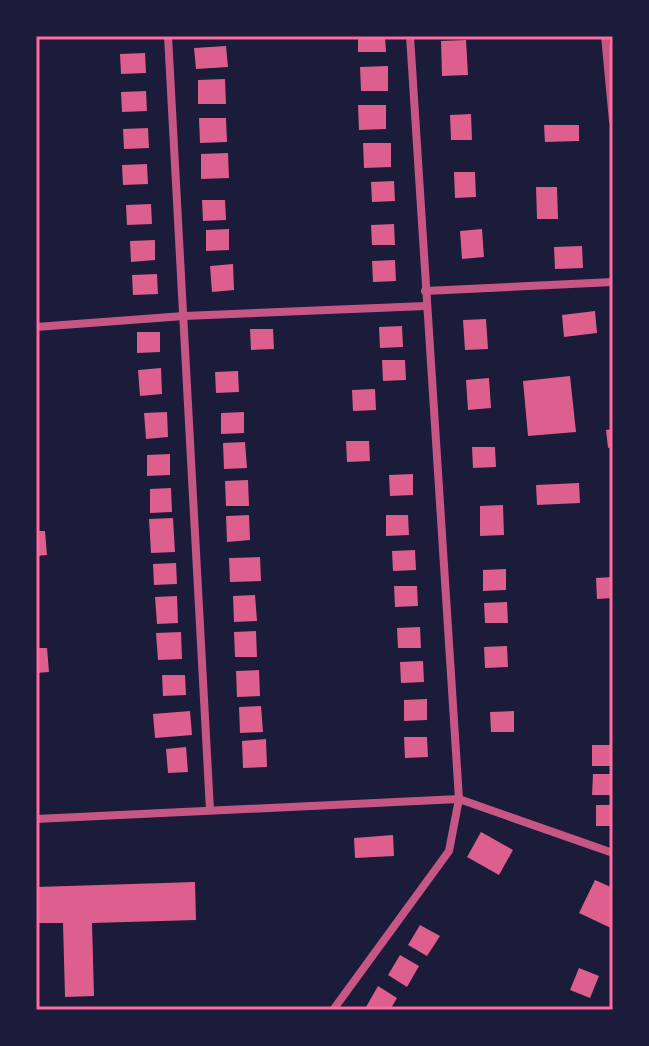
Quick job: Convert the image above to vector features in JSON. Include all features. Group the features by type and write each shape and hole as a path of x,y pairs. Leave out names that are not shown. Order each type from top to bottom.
{"street":[{"path":"168,36 210,810"},
{"path":"333,1010 449,851 459,799 410,36"},
{"path":"605,36 613,121"},
{"path":"425,291 613,282"},
{"path":"36,327 184,316 426,306"},
{"path":"36,819 459,799 613,853"}],"building":[{"path":"358,36 385,36 386,52 358,52"},
{"path":"466,40 468,75 442,76 441,41"},
{"path":"226,46 228,67 196,69 194,48"},
{"path":"145,53 146,73 121,74 120,54"},
{"path":"388,66 388,91 361,91 360,67"},
{"path":"225,79 226,104 198,104 198,80"},
{"path":"146,91 147,111 122,112 121,92"},
{"path":"358,105 386,105 386,129 359,130"},
{"path":"471,114 472,140 451,140 450,115"},
{"path":"199,118 226,118 227,142 200,143"},
{"path":"544,125 579,125 579,141 545,142"},
{"path":"148,128 149,148 124,149 123,129"},
{"path":"363,143 391,143 391,167 364,168"},
{"path":"228,153 229,178 201,179 201,154"},
{"path":"147,164 148,184 123,185 122,165"},
{"path":"454,172 475,172 476,197 455,198"},
{"path":"394,181 395,201 372,202 371,182"},
{"path":"536,187 557,187 558,219 537,219"},
{"path":"202,200 225,200 226,220 203,221"},
{"path":"151,204 152,224 127,225 126,205"},
{"path":"394,224 395,245 372,245 371,225"},
{"path":"229,229 229,250 206,251 206,230"},
{"path":"482,229 484,257 462,259 460,231"},
{"path":"155,240 155,260 131,262 130,241"},
{"path":"582,246 583,268 555,269 554,247"},
{"path":"395,260 396,281 373,282 372,261"},
{"path":"233,264 234,290 212,292 210,266"},
{"path":"157,274 158,294 133,295 132,275"},
{"path":"595,311 597,333 564,337 562,315"},
{"path":"486,319 488,349 465,350 463,320"},
{"path":"402,326 403,347 380,348 379,327"},
{"path":"250,329 273,329 274,349 251,350"},
{"path":"137,332 160,332 160,352 137,353"},
{"path":"382,360 405,360 406,380 383,381"},
{"path":"161,368 162,394 140,396 138,370"},
{"path":"238,371 239,392 216,393 215,372"},
{"path":"570,376 576,432 528,436 523,381"},
{"path":"489,378 491,408 468,410 466,380"},
{"path":"375,389 376,410 353,411 352,390"},
{"path":"167,412 168,437 146,439 144,413"},
{"path":"244,412 244,433 221,434 221,413"},
{"path":"613,429 613,447 608,448 606,430"},
{"path":"346,441 369,441 370,461 347,462"},
{"path":"245,442 247,468 224,469 223,443"},
{"path":"472,447 495,447 496,467 473,468"},
{"path":"170,454 170,475 147,476 147,455"},
{"path":"413,474 413,495 390,496 389,475"},
{"path":"248,480 249,506 226,506 225,481"},
{"path":"579,483 580,503 537,505 536,485"},
{"path":"171,488 172,512 150,513 150,489"},
{"path":"503,505 504,535 480,536 480,506"},
{"path":"249,515 250,540 227,542 226,516"},
{"path":"386,515 408,515 409,535 386,536"},
{"path":"173,518 175,552 151,553 149,519"},
{"path":"36,531 45,531 47,555 36,556"},
{"path":"415,550 416,570 393,571 392,551"},
{"path":"260,557 261,581 230,582 229,558"},
{"path":"176,563 177,584 154,585 153,564"},
{"path":"506,569 506,590 483,591 483,570"},
{"path":"613,577 613,598 597,599 596,578"},
{"path":"394,586 417,586 418,606 395,607"},
{"path":"255,595 257,621 234,622 233,596"},
{"path":"177,596 178,623 157,624 155,597"},
{"path":"507,602 508,623 485,623 484,603"},
{"path":"420,627 421,648 398,648 397,628"},
{"path":"256,631 257,657 235,657 234,632"},
{"path":"181,632 182,659 158,660 156,633"},
{"path":"507,646 508,667 485,668 484,647"},
{"path":"36,648 47,648 49,672 36,673"},
{"path":"423,661 424,682 401,683 400,662"},
{"path":"259,670 260,696 237,697 236,671"},
{"path":"162,675 185,675 186,695 163,696"},
{"path":"427,699 427,720 404,721 404,700"},
{"path":"261,706 263,732 240,733 239,707"},
{"path":"190,711 192,735 155,738 153,714"},
{"path":"514,711 514,732 491,732 490,712"},
{"path":"404,737 427,737 428,757 405,758"},
{"path":"266,739 267,767 243,768 242,741"},
{"path":"592,745 613,745 613,766 592,766"},
{"path":"186,747 188,772 168,773 166,749"},
{"path":"593,774 613,774 613,795 592,795"},
{"path":"596,805 613,805 613,826 596,826"},
{"path":"481,832 513,850 499,875 467,857"},
{"path":"393,835 394,856 355,858 354,838"},
{"path":"595,880 613,888 613,929 579,913"},
{"path":"195,882 196,920 92,923 94,996 65,997 63,923 36,923 36,887"},
{"path":"420,925 440,936 427,956 408,945"},
{"path":"400,955 419,966 407,987 388,975"},
{"path":"579,968 599,976 590,998 570,990"},
{"path":"378,986 397,998 390,1010 366,1007"}]}
